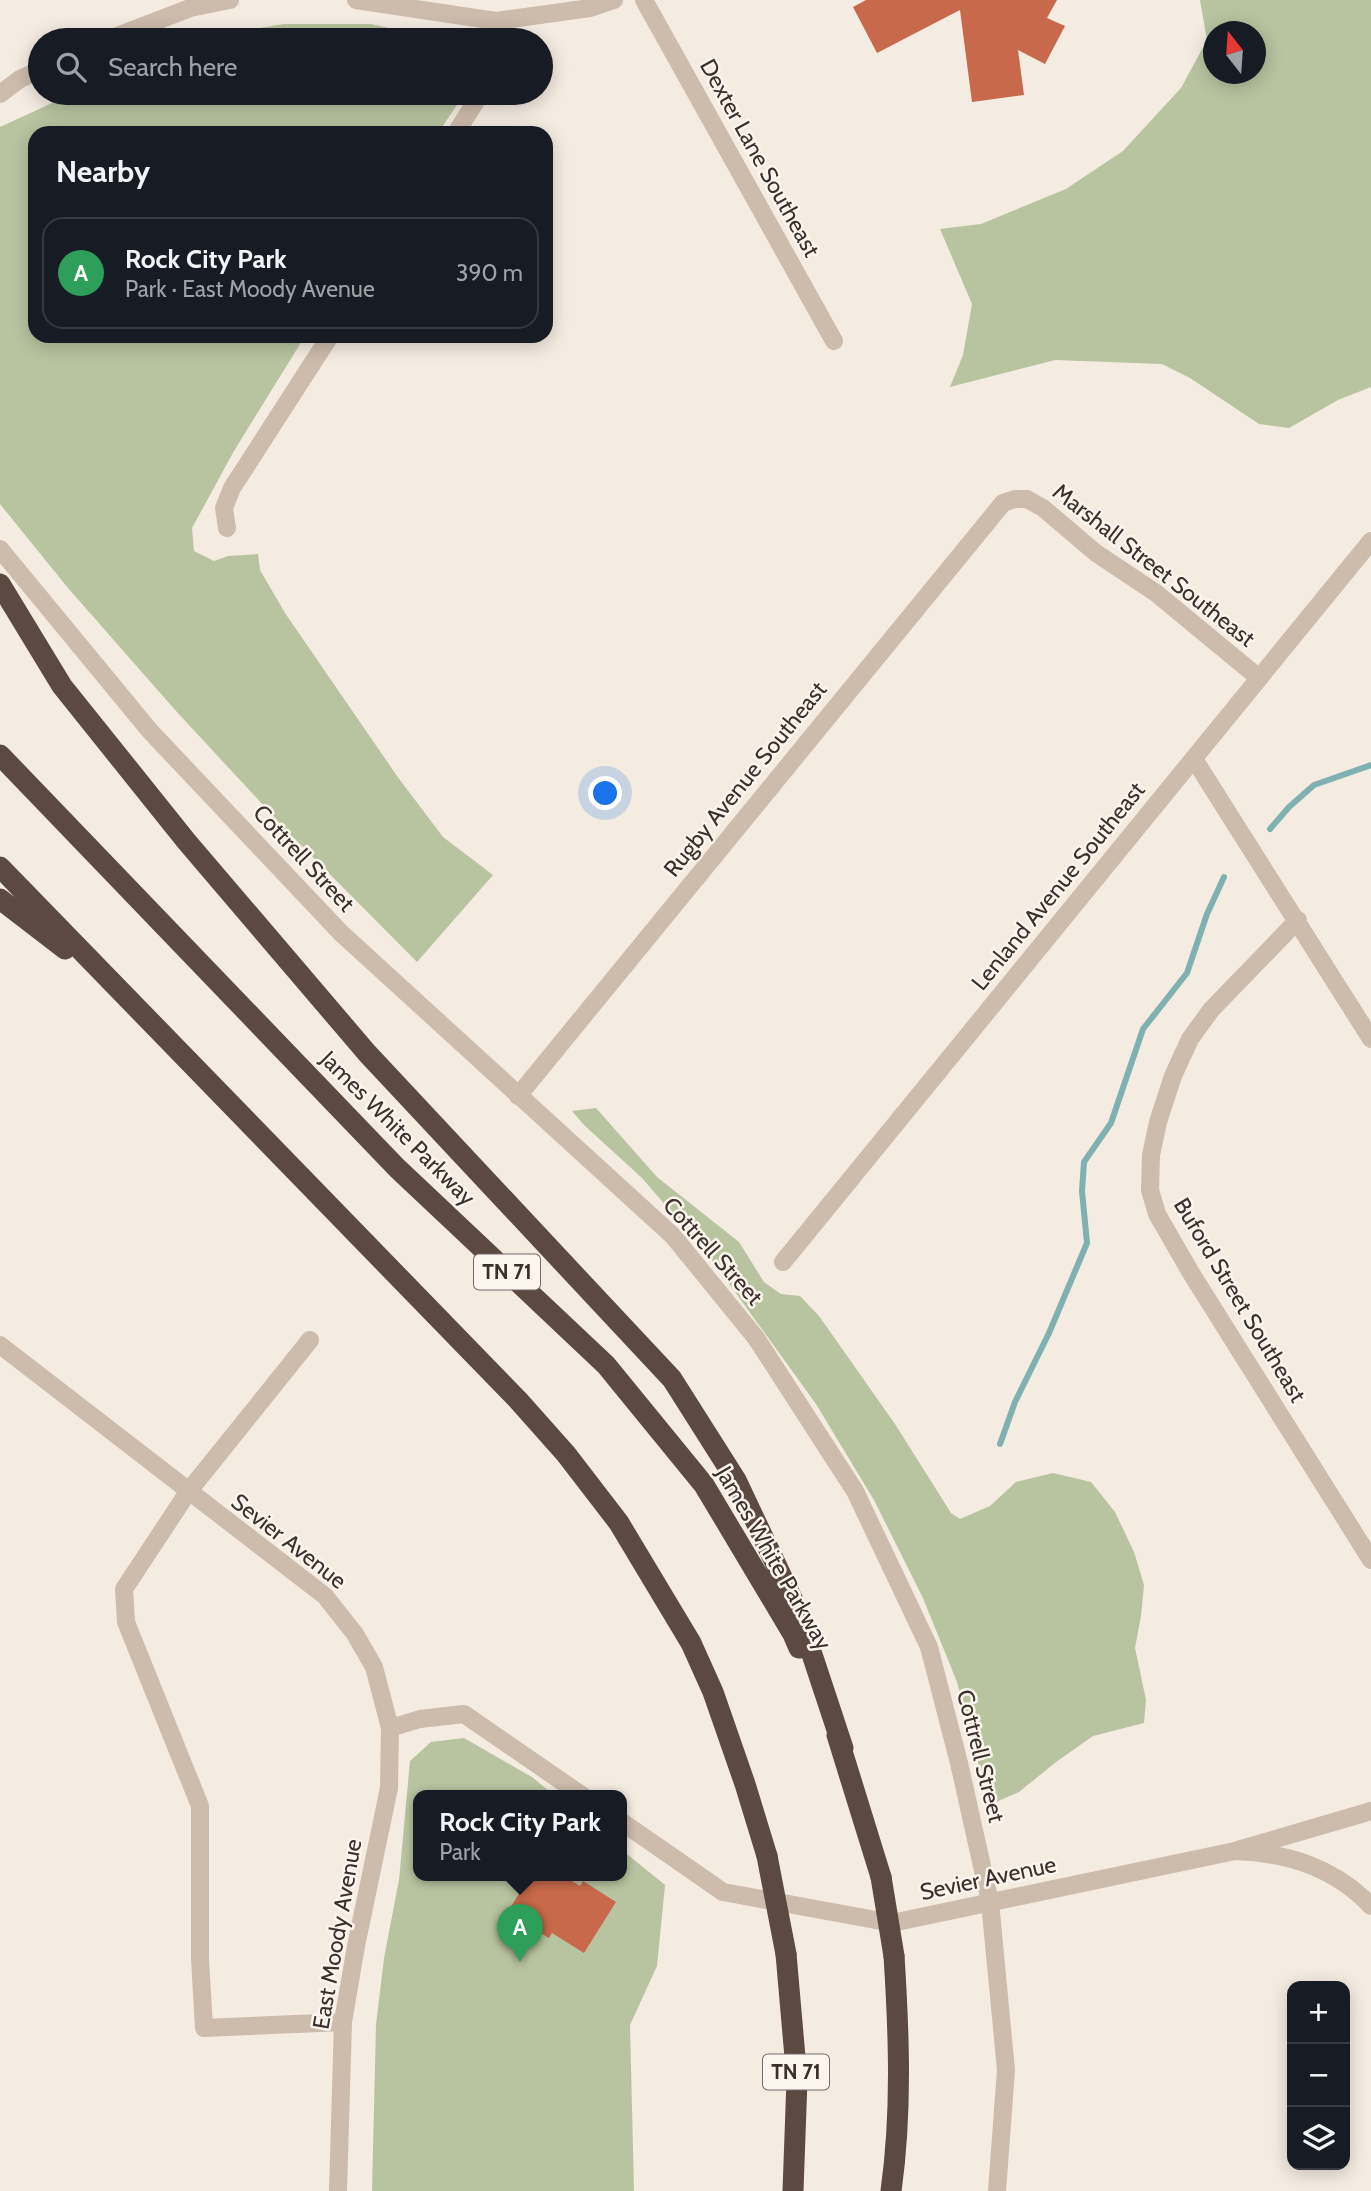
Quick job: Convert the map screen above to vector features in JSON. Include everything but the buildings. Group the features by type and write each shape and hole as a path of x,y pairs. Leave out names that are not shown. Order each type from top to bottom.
{"highway":[{"path":"0,584 62,686 187,842 367,1053 672,1379 736,1480 792,1597 843,1748"},
{"name":"James White Parkway","path":"0,755 397,1168 606,1365 704,1485 793,1634 843,1748 881,1877 894,1956 899,2048 895,2163 891,2191"},
{"name":"TN 71","path":"0,867 518,1400 566,1454 619,1523 691,1643 713,1692 746,1784 767,1856 786,1954 797,2080 793,2191"},
{"path":"0,899 121,992"}],"street":[{"path":"138,28 190,8 230,0"},
{"path":"356,0 496,21 590,8 614,0"},
{"name":"Dexter Lane Southeast","path":"644,0 834,341"},
{"path":"495,28 496,21"},
{"path":"0,94 28,75"},
{"path":"0,80 20,79"},
{"path":"460,126 474,105"},
{"path":"227,528 224,508 232,488 325,343"},
{"name":"Marshall Street Southeast","path":"1015,499 1027,499 1044,508 1096,553 1156,593 1259,678"},
{"name":"Rugby Avenue Southeast","path":"518,1096 1003,503 1015,499"},
{"name":"Lenland Avenue Southeast","path":"783,1262 1371,541"},
{"name":"Cottrell Street","path":"0,549 150,731 331,923 673,1236 756,1338 855,1491 929,1647 959,1763 990,1902 1006,2070 997,2191"},
{"path":"1194,759 1298,920 1371,1040"},
{"name":"Buford Street Southeast","path":"1298,920 1211,1010 1190,1039 1173,1076 1158,1122 1151,1155 1150,1190 1157,1214 1191,1273 1371,1560"},
{"path":"310,1340 188,1492 124,1589 124,1608 126,1622 200,1806 200,1959 204,2028 344,2022"},
{"name":"Sevier Avenue","path":"0,1345 325,1596 344,1617 374,1667 390,1728"},
{"path":"390,1728 420,1719 464,1714 574,1790"},
{"name":"East Moody Avenue","path":"338,2191 344,2022 356,1946 389,1788 390,1728"},
{"path":"1235,1851 1371,1811"},
{"name":"Sevier Avenue","path":"627,1826 723,1892 892,1923 1235,1851 1262,1852 1311,1864 1340,1880 1371,1906"}],"green space":[{"path":"1200,0 1371,0 1371,387 1338,400 1289,428 1259,424 1190,378 1162,364 1055,360 950,387 963,355 972,304 940,229 981,224 1066,189 1123,151 1181,88 1203,47 1203,84 1266,84 1266,21 1204,21"},
{"path":"284,24 371,24 389,28 260,28"},
{"path":"48,105 457,105 443,126 28,126 28,343 301,343 234,451 192,528 194,551 214,561 228,556 258,554 260,570 285,613 397,776 443,837 493,875 417,962 289,833 176,711 68,588 0,504 0,127"},
{"path":"596,1108 657,1177 739,1242 764,1282 781,1294 800,1296 819,1316 895,1424 951,1513 960,1519 990,1506 1016,1482 1053,1473 1091,1482 1115,1512 1134,1552 1144,1585 1135,1648 1146,1700 1144,1723 1093,1736 1019,1792 989,1805 957,1682 923,1598 874,1500 816,1404 709,1256 642,1178 572,1111"},
{"path":"464,1738 532,1777 548,1790 413,1790 413,1881 627,1881 627,1854 665,1885 657,1966 630,2025 634,2191 372,2191 376,2025 384,1958 399,1880 410,1761 431,1742"}],"waterway":[{"path":"1270,829 1289,807 1314,785 1371,765"},
{"path":"1000,1444 1015,1402 1049,1333 1087,1243 1082,1191 1084,1162 1111,1123 1143,1029 1187,973 1207,914 1224,877"}],"place":[{"name":"Rock City Park","path":"520,1962"}]}
